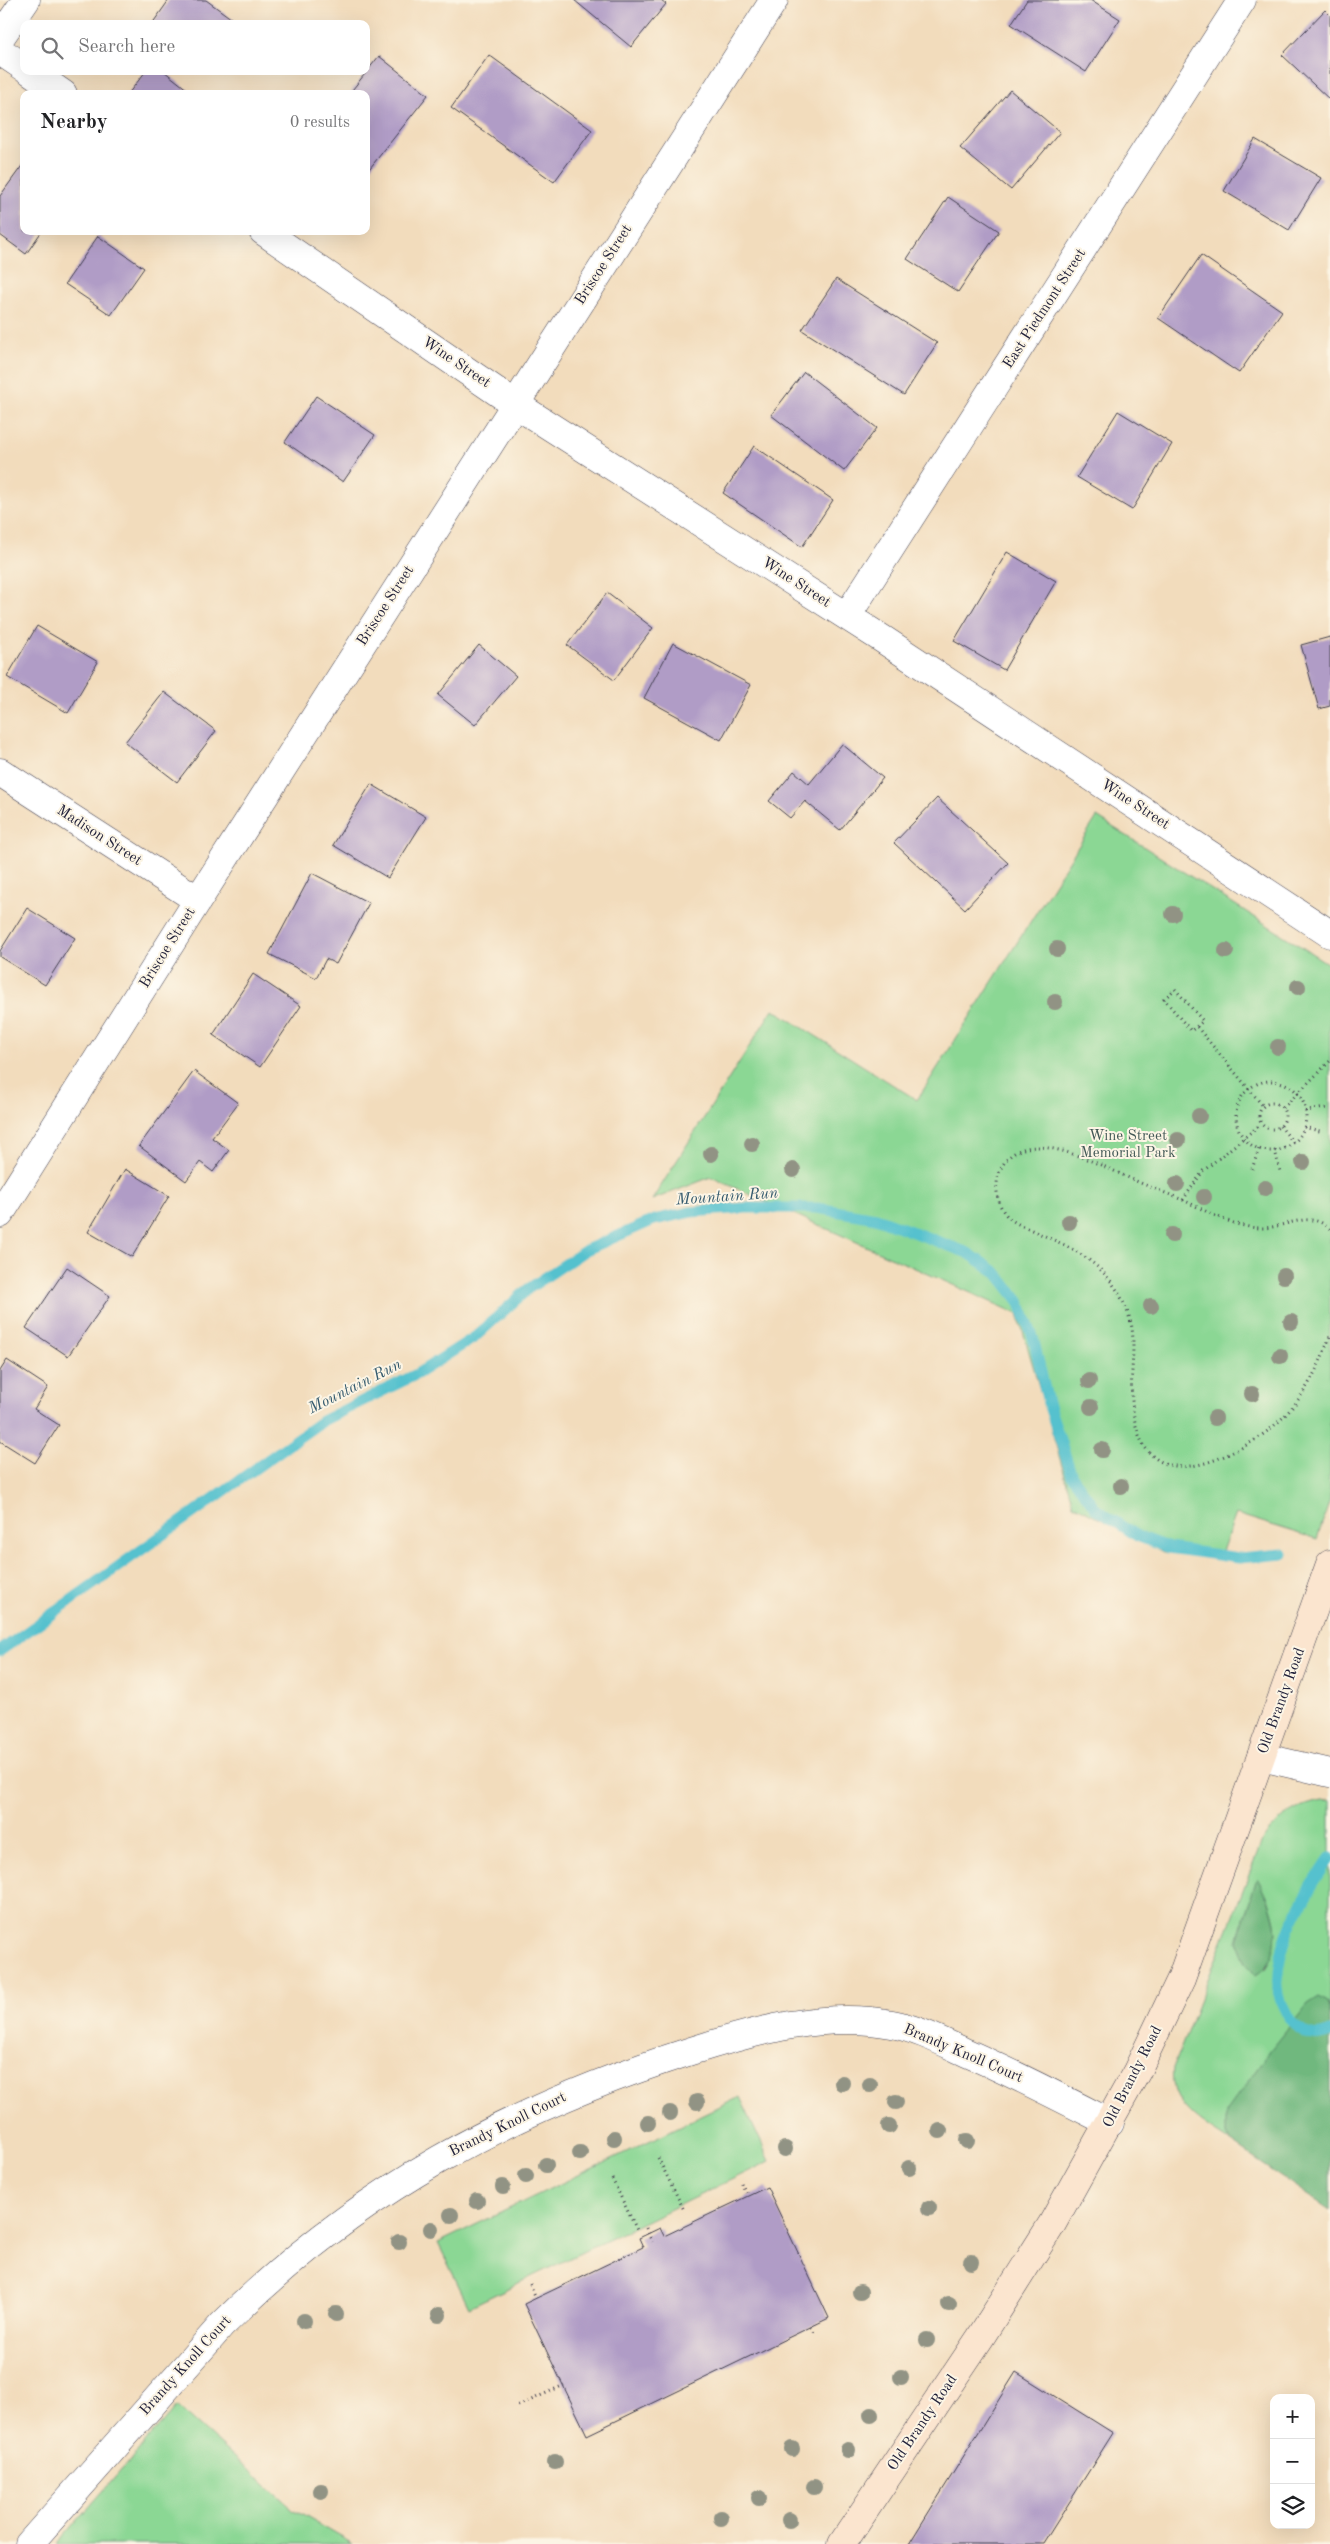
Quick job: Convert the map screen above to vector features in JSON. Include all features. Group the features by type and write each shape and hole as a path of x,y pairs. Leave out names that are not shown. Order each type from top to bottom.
{"street":[{"path":"0,38 26,0"},
{"name":"Briscoe Street","path":"0,1214 198,900 774,0"},
{"name":"East Piedmont Street","path":"847,616 1242,0"},
{"path":"0,51 20,64"},
{"path":"36,75 56,90"},
{"name":"Wine Street","path":"269,235 515,404 847,616 1330,934"},
{"name":"Madison Street","path":"0,772 198,900"},
{"name":"Old Brandy Road","path":"842,2544 980,2338 1052,2224 1110,2123 1181,1980 1330,1564"},
{"path":"1261,1757 1330,1773"},
{"name":"Brandy Knoll Court","path":"29,2544 222,2325 252,2295 327,2232 417,2171 462,2146 520,2117 623,2075 753,2033 831,2021 863,2021 893,2024 922,2033 1011,2072 1110,2123"}],"path":[{"path":"1175,989 1203,1021 1197,1027 1191,1031 1164,999 1175,989"},
{"path":"1197,1027 1263,1106"},
{"path":"1283,1108 1330,1061"},
{"path":"1265,1082 1277,1082 1287,1085 1298,1094 1305,1111 1304,1127 1293,1142 1275,1150 1259,1148 1244,1138 1236,1122 1236,1111 1242,1097 1249,1089 1265,1082"},
{"path":"1276,1103 1283,1108 1286,1117 1280,1126 1270,1129 1261,1124 1259,1114 1263,1106 1276,1103"},
{"path":"1305,1111 1326,1108"},
{"path":"1183,1200 1203,1170 1261,1124"},
{"path":"1280,1126 1293,1142"},
{"path":"1304,1127 1323,1132"},
{"path":"1330,1229 1324,1223 1314,1219 1270,1227 1252,1227 1224,1220 1183,1200 1076,1156 1037,1146 1017,1151 1010,1156 1001,1167 996,1182 999,1201 1010,1218 1086,1257 1102,1270 1117,1290 1131,1324 1132,1398 1135,1421 1154,1458 1172,1467 1189,1468 1222,1458 1256,1440 1292,1410 1314,1374 1330,1336"},
{"path":"1252,1169 1259,1148"},
{"path":"1275,1150 1280,1171"},
{"path":"658,2158 684,2210"},
{"path":"612,2179 638,2232"},
{"path":"742,2183 748,2196"},
{"path":"646,2228 652,2242"},
{"path":"530,2284 536,2298"},
{"path":"811,2327 815,2335"},
{"path":"518,2406 564,2385"}],"green space":[{"name":"Wine Street Memorial Park","path":"1097,817 1330,965 1330,1500 1317,1539 1236,1514 1222,1551 1163,1552 1073,1504 1018,1314 711,1177 652,1200 773,1009 917,1100"},
{"path":"1330,1800 1330,2008 1328,2002 1226,2133 1230,2142 1198,2120 1181,2103 1173,2081 1173,2068 1263,1839 1276,1823 1284,1817 1301,1807","holes":["1257,1879 1269,1900 1276,1934 1271,1957 1265,1968 1245,1961 1237,1941"]},
{"path":"1257,1878 1269,1902 1276,1929 1272,1954 1266,1965 1255,1975 1245,1961 1237,1941"},
{"path":"1319,1997 1328,2002 1330,2008 1330,2210 1230,2142 1226,2134 1226,2112 1267,2055 1308,2004"},
{"path":"740,2097 770,2161 469,2307 438,2243"},
{"path":"177,2406 294,2510 353,2544 57,2544"}],"building":[{"path":"169,0 206,0 234,20 155,20"},
{"path":"574,0 661,0 666,4 631,47"},
{"path":"1027,0 1090,0 1120,19 1086,72 1011,24"},
{"path":"1325,10 1330,15 1330,100 1282,55"},
{"path":"489,55 592,130 554,182 451,108"},
{"path":"379,56 428,95 370,168 370,90 352,90 364,75 370,75 370,67"},
{"path":"143,75 169,75 188,90 131,90"},
{"path":"1010,90 1060,132 1011,190 960,148"},
{"path":"1255,139 1321,178 1289,230 1224,191"},
{"path":"20,168 20,235 39,235 26,254 0,235 0,196"},
{"path":"948,197 999,231 958,292 907,259"},
{"path":"98,236 144,268 111,315 65,284"},
{"path":"1201,255 1282,311 1239,373 1158,318"},
{"path":"836,279 937,343 904,395 802,330"},
{"path":"804,372 877,428 844,471 771,415"},
{"path":"316,396 375,435 343,482 285,442"},
{"path":"1118,411 1172,444 1132,510 1077,477"},
{"path":"754,446 833,500 802,547 723,493"},
{"path":"1007,552 1056,581 1004,670 954,641"},
{"path":"607,593 653,628 614,680 567,645"},
{"path":"37,626 98,662 68,713 7,677"},
{"path":"1330,637 1330,706 1319,709 1301,645"},
{"path":"673,643 751,685 721,740 644,698"},
{"path":"479,645 516,676 475,725 438,695"},
{"path":"164,692 216,731 177,782 125,742"},
{"path":"842,744 883,778 840,830 805,801 790,818 769,801 794,771 809,784"},
{"path":"371,784 426,817 388,878 333,845"},
{"path":"937,798 1008,863 965,909 894,843"},
{"path":"312,873 369,903 336,964 326,959 316,978 269,954"},
{"path":"27,908 75,938 45,985 0,957 0,951"},
{"path":"253,974 301,1006 260,1067 213,1035"},
{"path":"194,1071 238,1103 212,1138 229,1150 213,1172 200,1162 186,1181 139,1146"},
{"path":"125,1169 169,1196 132,1257 88,1232"},
{"path":"67,1267 110,1296 68,1356 26,1328"},
{"path":"7,1360 48,1387 34,1409 59,1425 35,1463 0,1441 0,1371"},
{"path":"767,2187 829,2318 587,2435 524,2304 643,2247 639,2238 660,2228 664,2236"},
{"path":"1016,2372 1113,2433 1043,2544 909,2544"}],"waterway":[{"name":"Mountain Run","path":"0,1651 322,1421 417,1374 475,1337 528,1289 586,1250 654,1220 691,1212 744,1208 817,1208 876,1218 968,1253 996,1272 1019,1301 1033,1337 1048,1403 1072,1476 1096,1509 1137,1536 1169,1548 1239,1558 1283,1554"},
{"path":"1330,1858 1298,1911 1289,1931 1278,1973 1279,1993 1292,2023 1304,2032 1316,2036 1330,2032"}]}
